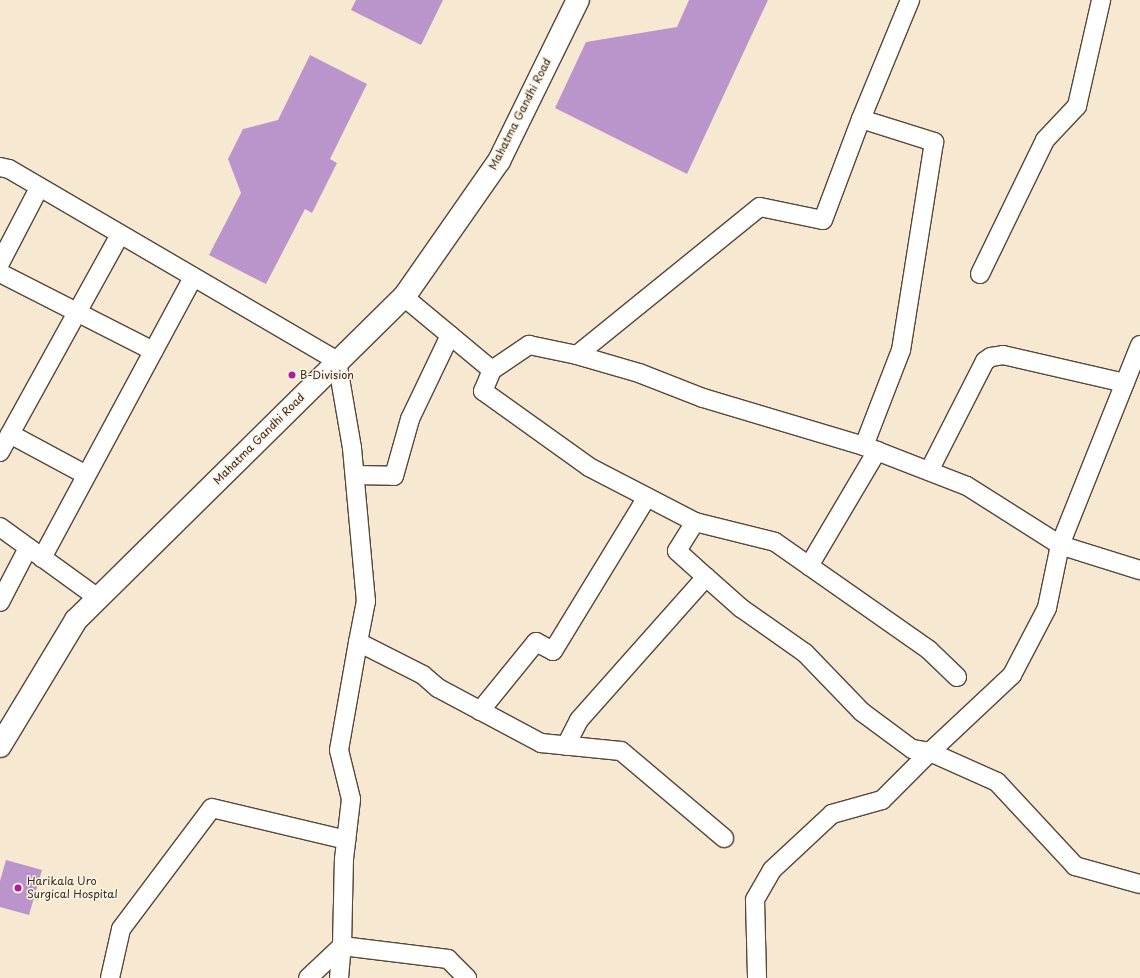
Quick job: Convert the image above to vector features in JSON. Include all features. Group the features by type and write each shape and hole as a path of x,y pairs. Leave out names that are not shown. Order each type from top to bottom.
{"street":[{"name":"Mahatma Gandhi Road","path":"0,746 76,620 404,296 499,161 578,0"},
{"path":"577,355 760,208 823,220 861,119 910,0"},
{"path":"980,274 1045,140 1077,106 1101,0"},
{"path":"809,566 870,448 901,350 934,142 861,119"},
{"path":"0,166 9,169 337,362 352,448 366,601 339,750 351,799 344,859 342,946 339,978"},
{"path":"0,263 39,188"},
{"path":"0,452 120,235"},
{"path":"0,273 153,351"},
{"path":"0,602 35,553 86,475 193,277"},
{"path":"404,296 492,370"},
{"path":"355,475 394,476 410,419 450,335"},
{"path":"957,678 930,650 775,542 695,522 589,467 483,391 492,370 530,345 577,355 639,372 703,398 870,448 967,486 1060,545 1140,570"},
{"path":"757,978 754,900 772,870 832,814 882,800 930,752 1012,675 1047,608 1060,545 1140,345"},
{"path":"929,471 985,361 991,357 1003,355 1125,383"},
{"path":"10,434 86,475"},
{"path":"480,711 536,642 553,651 647,497"},
{"path":"695,522 677,551 741,608 805,653 862,712 912,748 930,752 997,782 1075,866 1140,884"},
{"path":"0,527 98,598"},
{"path":"566,746 579,720 706,577"},
{"path":"358,642 423,675 438,688 541,743 621,751 724,838"},
{"path":"110,978 121,930 212,808 346,840"},
{"path":"308,978 342,946"},
{"path":"342,946 448,959 467,978"}],"building":[{"path":"356,0 443,0 421,45 351,10"},
{"path":"689,0 768,0 687,174 555,108 586,42 677,27"},
{"path":"310,55 367,84 330,159 337,163 312,213 305,209 266,284 209,255 241,193 228,159 243,129 278,120"},
{"path":"6,860 42,870 29,915 0,907 0,881"}],"place":[{"name":"B-Division","path":"292,375"},
{"name":"Harikala Uro Surgical Hospital","path":"18,888"}]}
